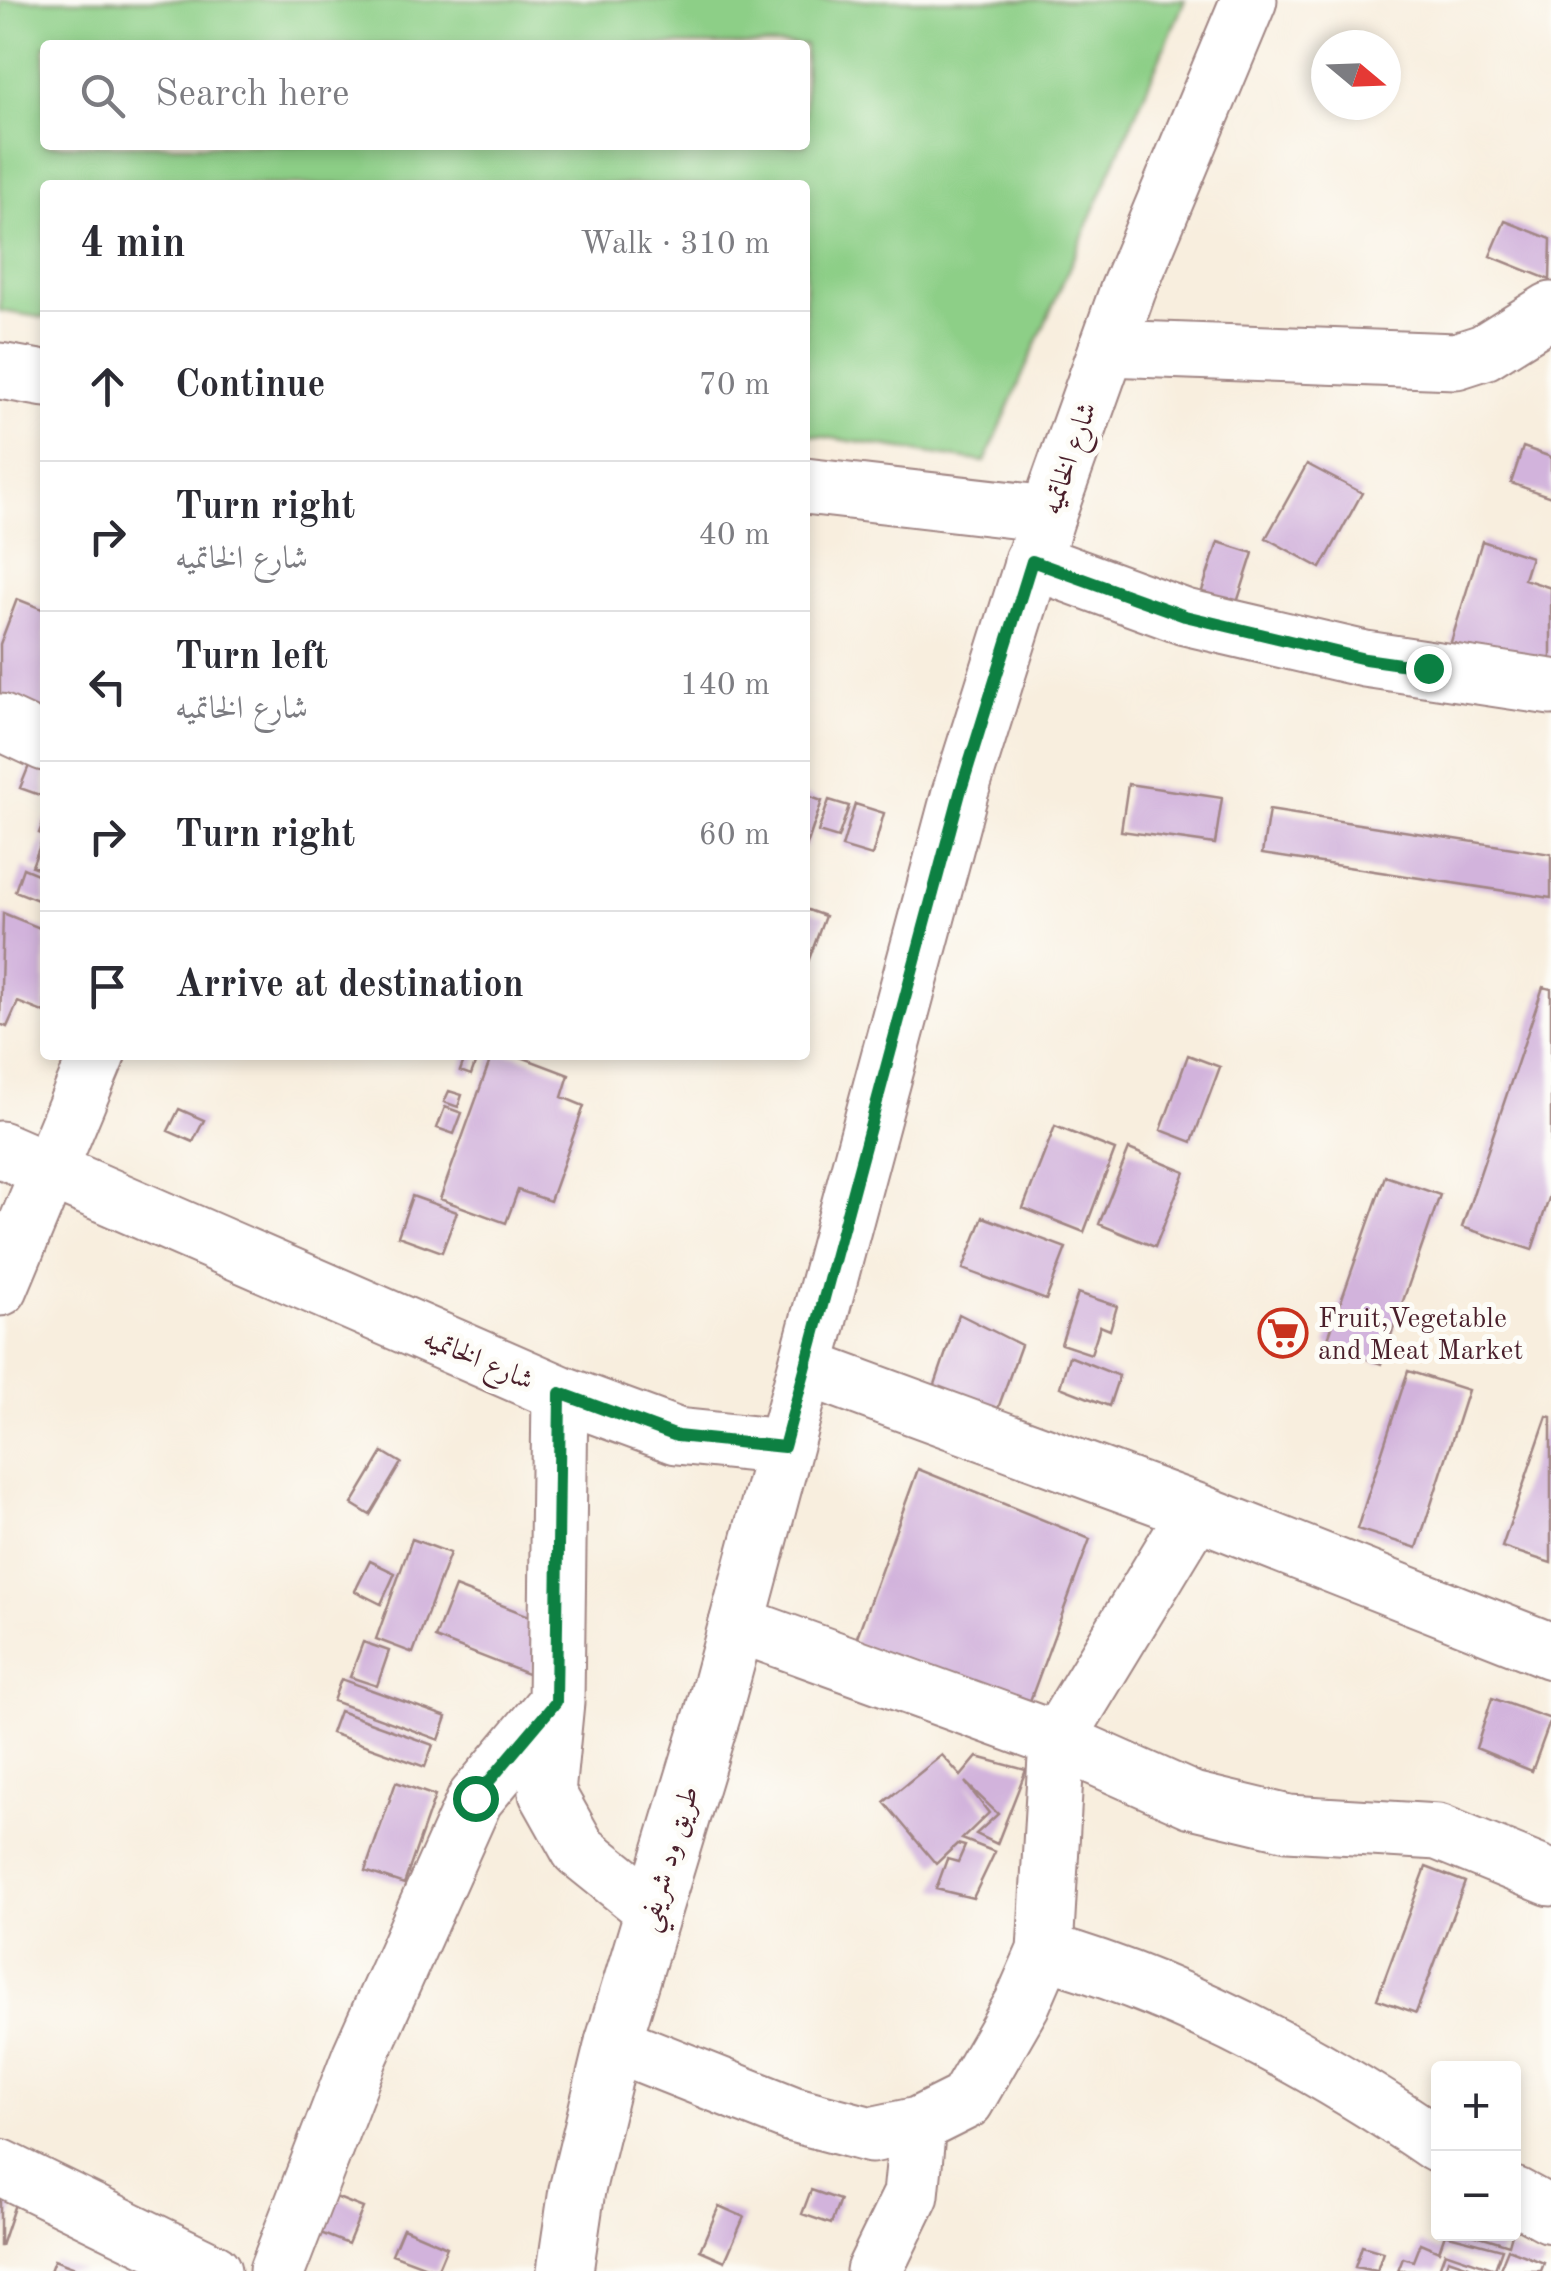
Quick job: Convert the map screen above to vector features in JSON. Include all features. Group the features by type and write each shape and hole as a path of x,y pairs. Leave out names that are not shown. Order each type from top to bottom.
{"street":[{"name":"شارع الخاتميه","path":"24,1160 560,1393 677,1436 784,1447 960,793 1040,537 1107,348 1250,0"},
{"path":"1107,348 1456,362 1484,352 1551,310"},
{"path":"0,371 40,378"},
{"path":"810,487 1040,537 1185,616 1365,659 1551,687"},
{"path":"0,722 40,741"},
{"path":"0,1288 24,1160 94,1060"},
{"path":"807,1368 1196,1511 1551,1652"},
{"path":"560,1393 556,1702 547,1793 579,1850 652,1908"},
{"name":"طريق ود شريفي","path":"565,2271 577,2190 612,2043 738,1624 784,1447"},
{"path":"612,2043 792,2114 871,2135 918,2125 966,2100 1022,2004 1045,1951 1057,1740 1196,1511"},
{"path":"738,1624 1057,1740 1192,1800 1288,1823 1438,1832 1551,1878"},
{"path":"278,2271 360,2056 475,1798 556,1702"},
{"path":"1045,1951 1093,1964 1290,2050 1431,2141"},
{"path":"874,2271 912,2195 918,2125"},
{"path":"0,2167 213,2271"},
{"path":"1521,2198 1551,2215"}],"green space":[{"path":"0,0 1185,0 985,462 810,435 810,180 40,180 40,317 0,311"}],"building":[{"path":"1505,221 1551,239 1550,280 1490,256"},
{"path":"1523,447 1551,457 1551,497 1511,483"},
{"path":"1307,464 1362,493 1321,568 1266,538"},
{"path":"1482,541 1531,557 1524,579 1551,588 1551,656 1546,672 1451,642"},
{"path":"1218,542 1253,553 1235,609 1200,597"},
{"path":"17,599 40,608 40,718 0,703 0,644"},
{"path":"30,763 40,767 40,795 20,788"},
{"path":"1128,784 1222,798 1215,844 1121,831"},
{"path":"810,797 822,801 810,836"},
{"path":"829,800 849,806 838,838 818,832"},
{"path":"855,804 884,813 872,856 842,847"},
{"path":"1269,810 1551,854 1551,898 1262,854"},
{"path":"40,845 40,869 32,866"},
{"path":"23,868 40,875 40,901 15,891"},
{"path":"810,911 825,916 810,956"},
{"path":"3,913 40,928 40,1011 18,1002 7,1027 0,1024"},
{"path":"1543,987 1551,989 1551,1192 1532,1250 1462,1227"},
{"path":"1188,1055 1220,1067 1192,1142 1161,1130"},
{"path":"464,1060 476,1060 471,1075 460,1071"},
{"path":"490,1060 529,1060 569,1075 562,1097 584,1106 550,1201 518,1190 506,1223 440,1199"},
{"path":"449,1091 462,1095 458,1107 444,1102"},
{"path":"445,1107 462,1113 454,1134 437,1128"},
{"path":"179,1109 204,1120 193,1142 168,1131"},
{"path":"1055,1126 1115,1150 1084,1232 1023,1208"},
{"path":"1129,1149 1185,1172 1155,1247 1099,1224"},
{"path":"1385,1176 1440,1195 1381,1364 1326,1344"},
{"path":"412,1196 457,1212 442,1252 398,1236"},
{"path":"983,1217 1066,1248 1046,1300 963,1269"},
{"path":"1078,1293 1117,1306 1110,1330 1100,1326 1091,1354 1061,1344"},
{"path":"959,1314 1021,1345 992,1425 929,1402"},
{"path":"1069,1356 1119,1376 1109,1406 1060,1387"},
{"path":"1408,1371 1468,1390 1417,1548 1357,1529"},
{"path":"1547,1416 1551,1417 1551,1563 1502,1547"},
{"path":"383,1452 401,1463 370,1515 352,1504"},
{"path":"918,1469 1090,1539 1030,1701 854,1645"},
{"path":"412,1539 450,1553 413,1653 376,1639"},
{"path":"370,1561 395,1573 381,1604 355,1591"},
{"path":"455,1587 550,1624 530,1675 435,1638"},
{"path":"363,1642 389,1651 377,1686 350,1677"},
{"path":"341,1679 447,1717 439,1740 333,1701"},
{"path":"1492,1698 1551,1719 1532,1771 1476,1748"},
{"path":"339,1711 433,1745 425,1767 331,1733"},
{"path":"942,1755 961,1776 977,1757 1026,1770 997,1844 976,1834 998,1814 965,1782 989,1813 962,1839 995,1852 973,1898 936,1889 947,1859 958,1862 965,1846 957,1844 936,1864 884,1802"},
{"path":"396,1782 435,1796 404,1884 365,1871"},
{"path":"1426,1867 1465,1882 1416,2013 1377,1999"},
{"path":"811,2190 840,2200 831,2224 802,2214"},
{"path":"0,2195 16,2201 1,2246 0,2246"},
{"path":"333,2196 363,2208 348,2244 318,2232"},
{"path":"719,2206 744,2217 725,2261 700,2250"},
{"path":"403,2228 447,2247 437,2271 392,2254"},
{"path":"1443,2241 1472,2241 1502,2249 1495,2269 1445,2252 1438,2271 1398,2271 1403,2258 1413,2261 1420,2243 1439,2251"},
{"path":"1362,2246 1383,2252 1377,2271 1355,2267"},
{"path":"1508,2249 1544,2263 1541,2271 1499,2271"},
{"path":"1448,2259 1469,2266 1467,2271 1444,2271"},
{"path":"54,2260 83,2271 50,2271"}],"place":[{"name":"Fruit,Vegetable and Meat Market","path":"1283,1333"}],"route":[{"path":"475,1798 556,1702 560,1393 677,1436 712,1443 784,1447 960,793 1032,561 1185,616 1365,659 1428,668"}]}
